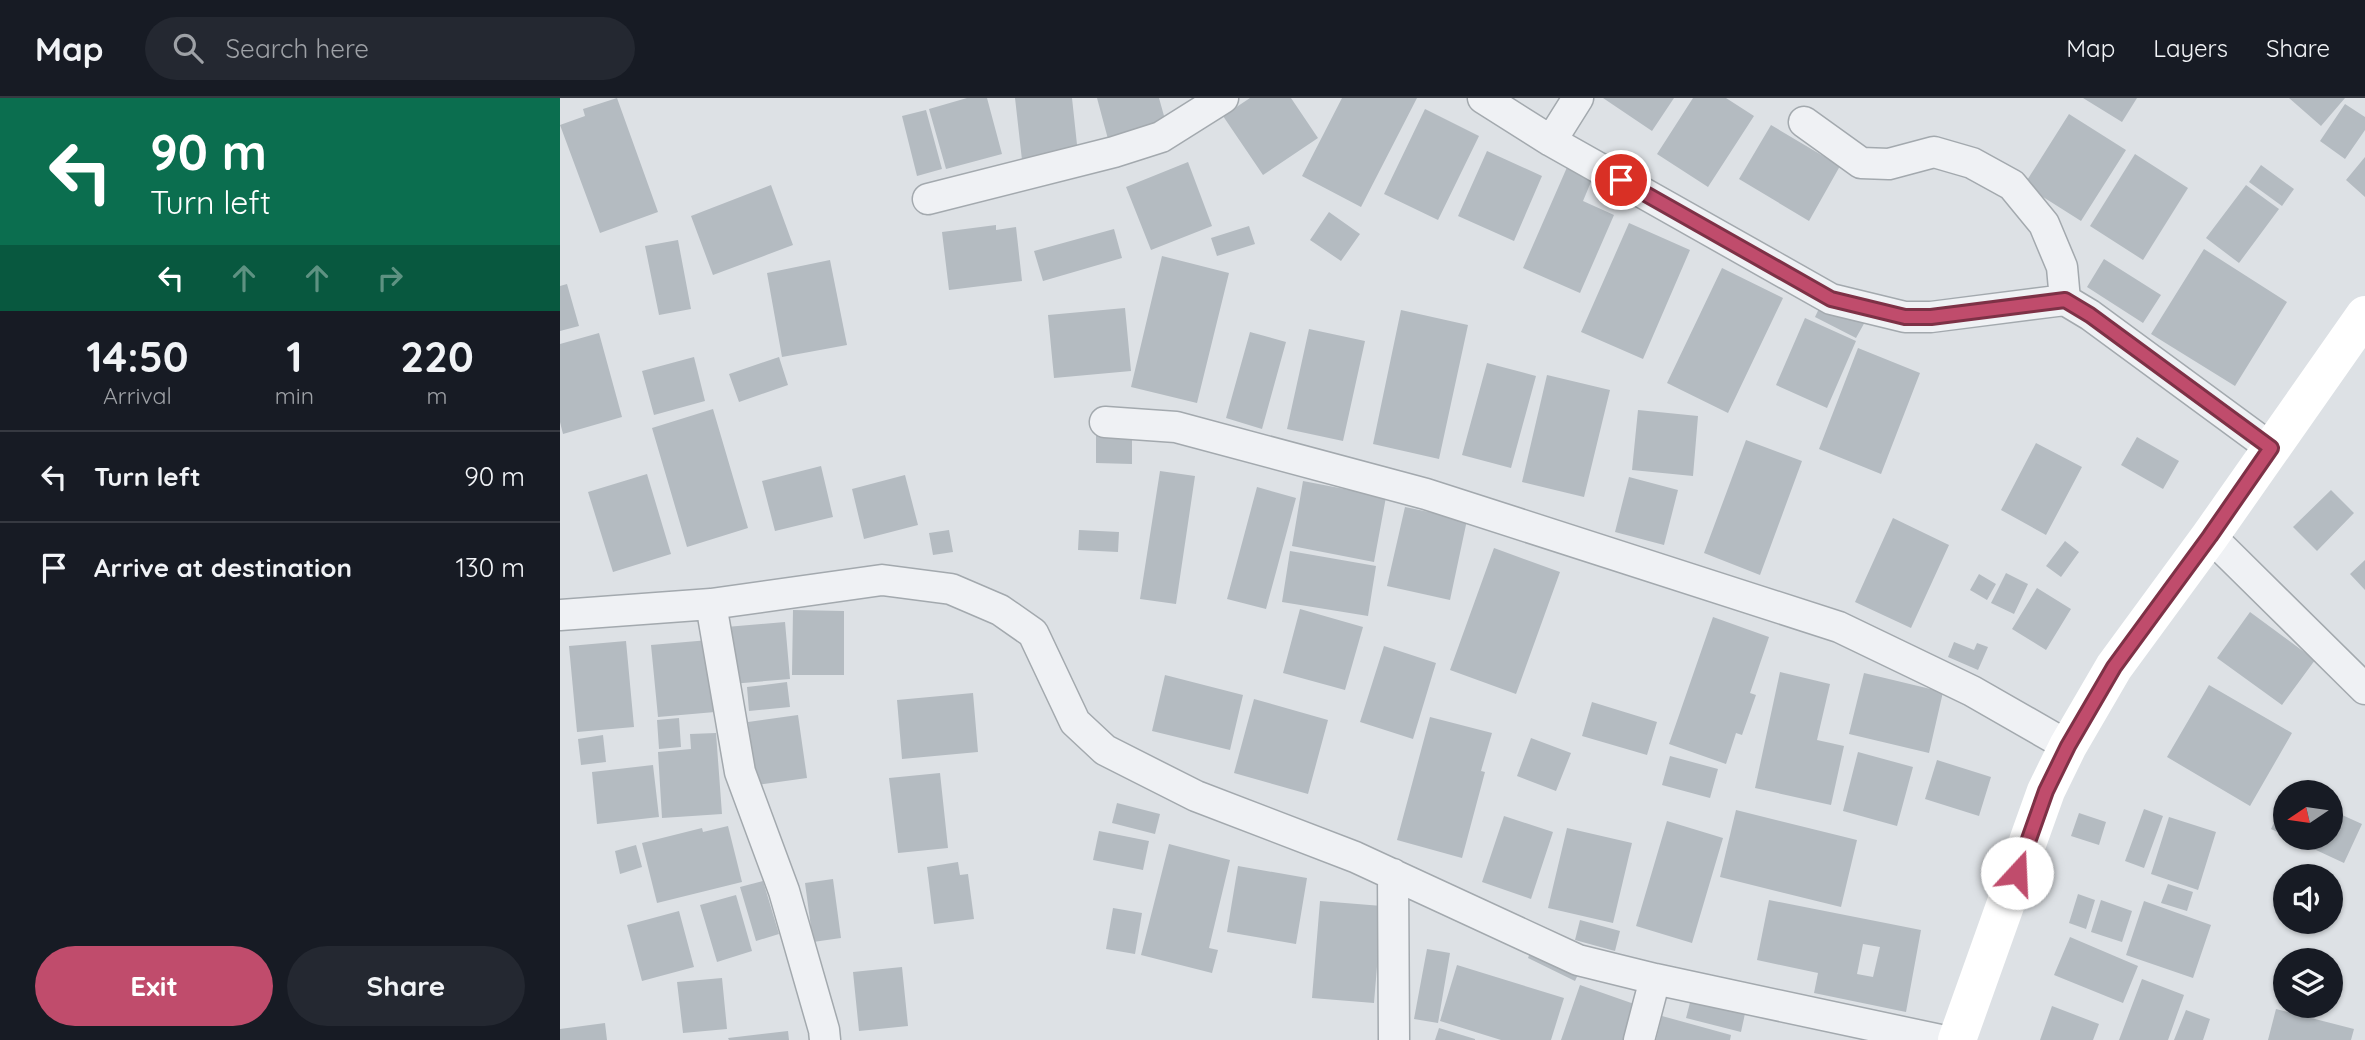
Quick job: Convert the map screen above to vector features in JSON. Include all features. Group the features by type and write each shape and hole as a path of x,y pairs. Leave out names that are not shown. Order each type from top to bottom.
{"main road":[{"path":"1956,1040 2046,791 2068,746 2114,667 2210,536 2365,315"}],"street":[{"path":"928,199 1114,152 1161,136 1223,98"},
{"path":"1483,98 1551,141 1831,299 1905,317 1931,317 2065,300 2090,315 2271,448"},
{"path":"1551,141 1578,98"},
{"path":"1804,122 1861,163 1889,164 1934,152 1972,163 2012,185 2044,223 2062,267 2065,300"},
{"path":"1105,422 1176,428 1426,494 1839,627 1972,691 2068,746"},
{"path":"2210,536 2365,689"},
{"path":"560,615 711,604 882,580 951,589 1000,610 1033,633 1075,722 1105,750 1196,796 1356,857 1578,960 1940,1040"},
{"path":"711,604 740,772 783,891 825,1040"},
{"path":"1393,874 1394,1040"},
{"path":"1639,1040 1655,979"}],"building":[{"path":"617,98 658,212 600,233 560,125 585,116 583,109"},
{"path":"967,98 987,98 1002,154 946,169 929,109"},
{"path":"1015,98 1072,98 1078,154 1022,160"},
{"path":"1097,98 1159,98 1166,123 1108,139"},
{"path":"1250,98 1291,98 1318,138 1263,175 1223,116"},
{"path":"1342,98 1417,98 1361,207 1302,176"},
{"path":"1603,98 1674,98 1652,131"},
{"path":"1693,98 1726,98 1754,116 1708,187 1657,154"},
{"path":"2083,98 2137,98 2122,122"},
{"path":"2289,98 2345,98 2321,126"},
{"path":"2345,104 2365,117 2365,130 2345,159 2320,141"},
{"path":"1425,109 1479,136 1438,220 1384,194"},
{"path":"926,110 942,169 917,176 902,116"},
{"path":"2069,114 2126,150 2081,221 2024,185"},
{"path":"1771,125 1840,166 1809,221 1739,179"},
{"path":"1487,151 1542,176 1514,241 1458,216"},
{"path":"2135,154 2188,188 2143,260 2090,226"},
{"path":"2365,157 2365,197 2346,180"},
{"path":"1188,162 1212,226 1151,250 1126,187"},
{"path":"1568,165 1593,177 1583,201 1614,215 1580,293 1523,268"},
{"path":"2261,165 2294,189 2282,206 2249,182"},
{"path":"771,185 793,245 713,275 691,216"},
{"path":"2246,185 2279,209 2239,263 2206,238"},
{"path":"1329,212 1360,234 1341,261 1310,240"},
{"path":"1629,223 1690,250 1643,359 1581,332"},
{"path":"996,225 996,230 1016,227 1022,281 949,290 942,232"},
{"path":"1249,226 1255,244 1217,256 1211,238"},
{"path":"1114,229 1122,258 1043,281 1034,251"},
{"path":"678,240 691,309 659,315 645,246"},
{"path":"2204,249 2287,302 2235,386 2151,334"},
{"path":"1162,256 1229,273 1197,403 1131,387"},
{"path":"2104,259 2161,295 2143,323 2087,287"},
{"path":"830,260 847,345 782,357 767,273"},
{"path":"1722,268 1783,298 1728,413 1667,383"},
{"path":"567,284 579,326 560,331 560,286"},
{"path":"1824,298 1866,320 1856,338 1815,317"},
{"path":"1125,308 1131,371 1054,378 1048,315"},
{"path":"1401,310 1468,325 1439,459 1373,444"},
{"path":"1805,318 1856,341 1827,408 1776,385"},
{"path":"1309,329 1365,341 1343,441 1287,429"},
{"path":"1250,332 1286,342 1262,429 1226,418"},
{"path":"599,333 622,417 563,434 560,422 560,344"},
{"path":"1858,348 1920,373 1881,474 1819,449"},
{"path":"694,357 705,401 654,415 642,371"},
{"path":"779,357 788,385 739,402 729,374"},
{"path":"1487,363 1536,376 1511,468 1462,455"},
{"path":"1547,375 1610,390 1584,497 1522,482"},
{"path":"713,409 748,528 687,547 652,428"},
{"path":"1638,410 1698,416 1693,476 1632,470"},
{"path":"1096,435 1132,436 1132,464 1096,463"},
{"path":"2137,437 2179,461 2163,489 2121,465"},
{"path":"1746,440 1802,461 1760,575 1704,553"},
{"path":"2036,443 2082,467 2046,535 2001,510"},
{"path":"821,466 833,517 775,531 762,481"},
{"path":"1160,471 1195,476 1176,604 1140,599"},
{"path":"647,474 671,554 613,572 588,492"},
{"path":"905,475 918,525 864,539 852,489"},
{"path":"1629,477 1678,490 1664,545 1615,532"},
{"path":"1303,481 1386,497 1374,562 1292,546"},
{"path":"1257,487 1296,498 1266,609 1227,599"},
{"path":"2331,490 2354,513 2317,551 2293,527"},
{"path":"1405,507 1467,520 1450,600 1387,586"},
{"path":"1893,518 1949,545 1911,628 1855,602"},
{"path":"949,530 953,552 933,555 929,533"},
{"path":"1079,530 1119,532 1118,552 1078,550"},
{"path":"2065,541 2079,552 2061,577 2046,566"},
{"path":"1494,548 1560,572 1516,694 1450,670"},
{"path":"1290,551 1376,566 1368,616 1282,602"},
{"path":"2365,560 2365,590 2350,574"},
{"path":"2006,573 2028,584 2014,614 1991,603"},
{"path":"1979,574 1996,584 1987,600 1970,590"},
{"path":"2037,588 2071,609 2046,650 2012,629"},
{"path":"1300,609 1363,627 1345,690 1283,673"},
{"path":"793,610 844,611 844,675 792,675"},
{"path":"2250,612 2315,660 2282,705 2217,658"},
{"path":"1713,617 1769,637 1750,693 1756,695 1742,735 1736,733 1726,764 1669,744"},
{"path":"785,622 790,679 731,684 726,627"},
{"path":"709,640 715,712 658,717 651,645"},
{"path":"626,641 634,727 577,732 569,646"},
{"path":"1954,642 1974,650 1977,643 1988,647 1978,670 1948,657"},
{"path":"1384,646 1436,663 1413,739 1360,722"},
{"path":"1780,672 1830,684 1817,740 1844,746 1831,805 1755,788"},
{"path":"1864,673 1943,692 1929,753 1849,734"},
{"path":"1165,675 1243,695 1230,750 1152,731"},
{"path":"787,682 790,707 749,711 747,687"},
{"path":"2209,685 2292,733 2250,806 2167,757"},
{"path":"973,693 978,752 902,759 897,700"},
{"path":"1254,699 1328,720 1308,794 1234,773"},
{"path":"1592,702 1657,722 1647,755 1582,736"},
{"path":"798,715 807,778 757,785 748,722"},
{"path":"1430,717 1492,733 1481,771 1485,772 1462,858 1397,840"},
{"path":"679,718 681,747 659,749 657,720"},
{"path":"716,733 722,814 662,818 658,752 691,749 690,734"},
{"path":"603,735 606,762 581,765 578,739"},
{"path":"1531,738 1571,753 1556,791 1517,776"},
{"path":"1858,752 1913,767 1897,826 1843,811"},
{"path":"1670,756 1718,769 1710,798 1662,785"},
{"path":"1937,760 1991,777 1979,816 1925,799"},
{"path":"653,765 659,817 597,824 592,772"},
{"path":"940,773 948,848 898,853 889,778"},
{"path":"1117,803 1160,814 1155,834 1112,823"},
{"path":"2144,809 2163,816 2144,868 2125,861"},
{"path":"1736,810 1857,840 1841,907 1720,877"},
{"path":"2079,813 2106,822 2099,845 2071,836"},
{"path":"2343,815 2362,824 2344,863 2316,850 2343,850"},
{"path":"1504,816 1553,832 1531,899 1482,882"},
{"path":"2169,817 2216,832 2198,890 2151,874"},
{"path":"1667,821 1723,838 1692,943 1636,926"},
{"path":"728,826 742,882 657,903 642,843 702,828 703,832"},
{"path":"1567,828 1632,843 1613,923 1548,908"},
{"path":"1099,831 1149,841 1143,870 1093,860"},
{"path":"1169,844 1230,860 1209,948 1218,950 1212,973 1141,955"},
{"path":"636,845 642,867 620,874 615,851"},
{"path":"958,862 960,875 968,874 974,919 934,924 927,867"},
{"path":"1238,866 1307,878 1296,944 1227,932"},
{"path":"833,879 841,938 813,942 805,883"},
{"path":"763,881 779,934 756,941 740,887"},
{"path":"2168,884 2193,892 2187,911 2161,903"},
{"path":"2078,894 2095,900 2086,929 2069,923"},
{"path":"736,895 752,951 717,962 700,905"},
{"path":"1769,900 1921,930 1906,1012 1814,993 1818,973 1757,960","holes":["1863,944 1880,947 1873,977 1857,974"]},
{"path":"2101,900 2132,911 2122,942 2091,932"},
{"path":"1320,901 1382,906 1374,1003 1312,998"},
{"path":"2144,901 2211,925 2193,978 2126,955"},
{"path":"1113,908 1142,913 1135,954 1106,949"},
{"path":"679,911 694,967 642,981 627,925"},
{"path":"1580,920 1620,931 1615,951 1575,940"},
{"path":"2070,937 2138,966 2123,1003 2054,975"},
{"path":"1534,943 1582,966 1575,981 1528,958"},
{"path":"1427,949 1450,953 1438,1023 1414,1019"},
{"path":"1457,965 1564,998 1551,1040 1501,1040 1440,1021"},
{"path":"902,967 908,1026 859,1031 853,972"},
{"path":"722,978 727,1029 683,1033 677,982"},
{"path":"2142,979 2184,995 2168,1040 2119,1040"},
{"path":"1580,985 1637,1005 1625,1040 1561,1040"},
{"path":"1692,995 1746,1009 1741,1032 1686,1018"},
{"path":"2052,1006 2099,1024 2093,1040 2040,1040"},
{"path":"2186,1010 2210,1019 2203,1040 2174,1040"},
{"path":"1662,1016 1731,1035 1730,1040 1656,1040"},
{"path":"2274,1018 2311,1018 2354,1029 2351,1040 2268,1040"},
{"path":"605,1023 607,1040 560,1040 560,1029"},
{"path":"1439,1028 1475,1039 1475,1040 1435,1040"},
{"path":"788,1031 789,1040 728,1038"}],"route":[{"path":"1621,180 1831,299 1905,317 1931,317 2065,300 2090,315 2271,448 2114,667 2068,746 2046,791 2017,873"}]}
